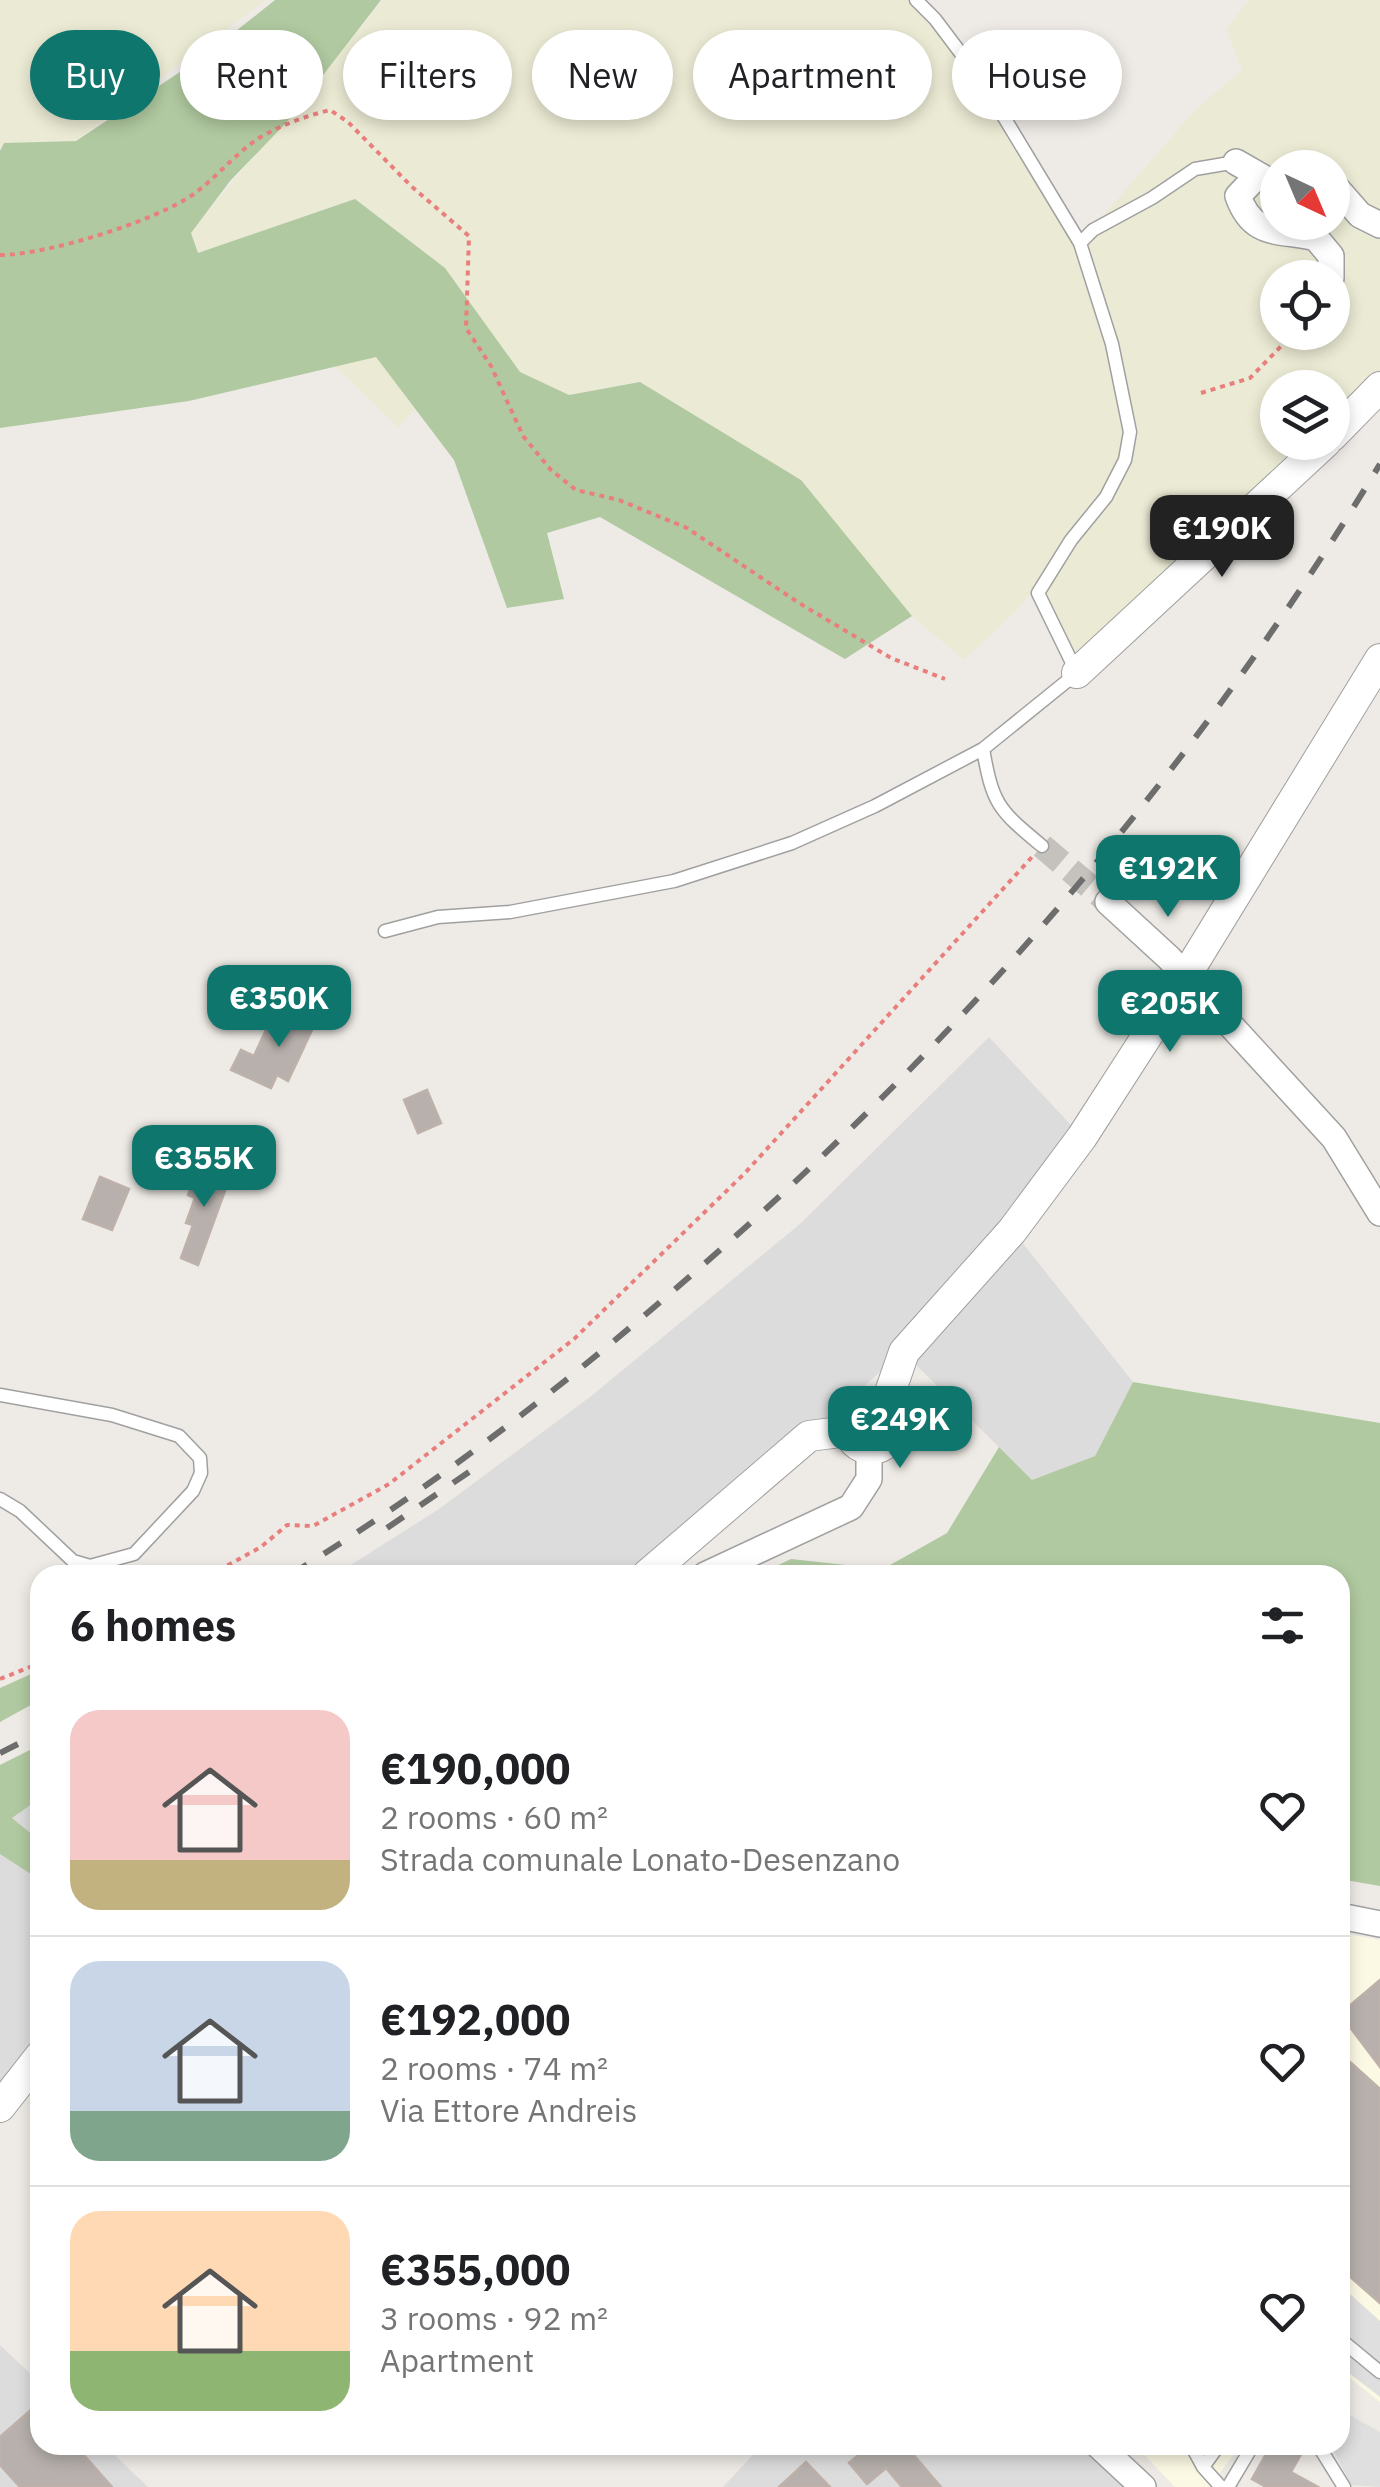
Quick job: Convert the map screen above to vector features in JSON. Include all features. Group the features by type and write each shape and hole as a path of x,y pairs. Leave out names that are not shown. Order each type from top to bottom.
{"street":[{"path":"1257,175 1238,196 1246,218 1261,229 1316,238 1331,260"},
{"path":"1350,203 1380,225"},
{"path":"1350,418 1380,387"},
{"path":"1077,673 1307,460"},
{"path":"726,1565 851,1507 869,1479 859,1440 848,1422 858,1406 885,1406 904,1352 1012,1232 1082,1137 1185,978 1380,660"},
{"path":"1108,902 1169,958 1334,1138 1380,1214"},
{"path":"659,1565 809,1436 859,1440"},
{"path":"1350,1918 1380,1924"},
{"path":"0,2107 30,2069"},
{"path":"1109,2455 1143,2487"}],"lane":[{"path":"385,931 438,917 530,909 674,881 792,843 875,806 983,749 1077,673 1038,593 1071,540 1106,496 1125,460 1130,432 1112,344 1080,243 984,84 916,0"},
{"path":"1080,243 1093,230 1152,198 1194,169 1257,175"},
{"path":"983,749 990,790 1006,816 1042,846"},
{"path":"0,1395 112,1415 179,1436 200,1458 201,1473 193,1491 134,1554 94,1565"},
{"path":"1,1504 20,1511 73,1561 87,1565"},
{"path":"1350,2347 1380,2372"},
{"path":"1197,2455 1225,2487 1246,2455"},
{"path":"1204,2467 1213,2455"},
{"path":"1324,2455 1344,2487"}],"path":[{"path":"0,254 40,251 148,217 194,194 259,138 306,116 330,110 348,122 411,186 469,236 466,328 491,366 523,436 551,470 576,490 619,500 687,528 799,603 891,658 945,679"},
{"path":"1201,393 1250,378 1277,350"},
{"path":"229,1565 262,1547 287,1525 313,1526 389,1484 574,1338 744,1172 1042,846"},
{"path":"0,1679 30,1667"}],"shaded area":[{"path":"989,1037 1082,1137 1013,1231 1133,1382 1095,1456 1032,1480 903,1352 658,1565 351,1565 439,1509 590,1397 800,1224"},
{"path":"30,1750 30,2069 0,2107 0,1765"},
{"path":"1350,1935 1380,1940 1380,2402 1350,2378"},
{"path":"1350,2294 1380,2321 1380,2397 1350,2374"},
{"path":"0,2345 30,2374 30,2455 114,2455 148,2487 0,2487"},
{"path":"1350,2416 1380,2432 1380,2487 1351,2485 1336,2455 1350,2455"},
{"path":"753,2455 1119,2455 1151,2487 723,2487"},
{"path":"1145,2455 1233,2455 1209,2487 1175,2487"}],"green space":[{"path":"0,0 266,0 225,30 180,30 180,63 160,78 160,30 30,30 30,120 103,120 75,141 4,143 0,150"},
{"path":"275,0 381,0 358,30 343,30 343,49 323,75 323,30 237,30"},
{"path":"383,0 915,0 935,19 952,45 952,120 1001,120 1080,242 1196,109 1242,70 1226,29 1249,0 1380,0 1380,387 1350,418 1350,370 1260,370 1260,460 1307,460 1077,673 1032,591 964,660 912,616 801,480 640,382 569,395 520,372 355,199 198,253 190,233 284,120 323,120 323,72 343,48 343,120 512,120 512,30 358,30"},
{"path":"180,72 180,120 288,120 230,181 191,233 198,253 355,199 445,268 520,372 569,395 640,382 801,480 912,616 845,659 600,517 547,533 564,599 507,608 454,460 376,357 189,401 0,428 0,151 4,143 76,141 108,120 160,120 160,85"},
{"path":"363,309 437,387 398,427 317,349"},
{"path":"1133,1382 1380,1423 1380,1886 1350,1881 1350,1565 890,1565 947,1533 999,1447 1032,1480 1095,1456"},
{"path":"791,1559 846,1565 778,1565"},
{"path":"30,1674 30,1706 0,1722 0,1688"},
{"path":"30,1750 30,1805 12,1818 30,1833 30,1874 0,1854 0,1765"}],"building":[{"path":"297,1002 320,1013 288,1081 277,1075 271,1088 231,1070 241,1050 254,1056 266,1030 281,1037"},
{"path":"427,1090 441,1123 418,1133 404,1100"},
{"path":"199,1166 230,1177 198,1265 181,1258 193,1225 186,1223 195,1198 188,1195"},
{"path":"100,1177 129,1189 112,1230 83,1219"},
{"path":"1380,1980 1380,2067 1350,2027 1350,2006"},
{"path":"1350,2062 1380,2089 1380,2303 1350,2277"},
{"path":"30,2411 30,2455 84,2455 112,2487 20,2487 0,2465 0,2437"},
{"path":"858,2455 914,2455 941,2487 902,2487 886,2468 867,2484 849,2463"},
{"path":"1265,2455 1301,2455 1291,2472 1318,2487 1266,2487 1252,2479"},
{"path":"806,2462 830,2487 779,2487"}],"tunnel":[{"path":"1042,846 1108,902"}],"railway":[{"path":"306,1565 445,1472 593,1358 788,1188 884,1095 977,999 1151,795 1232,688 1380,464"},
{"path":"387,1528 469,1472"},
{"path":"0,1753 30,1738"}]}
